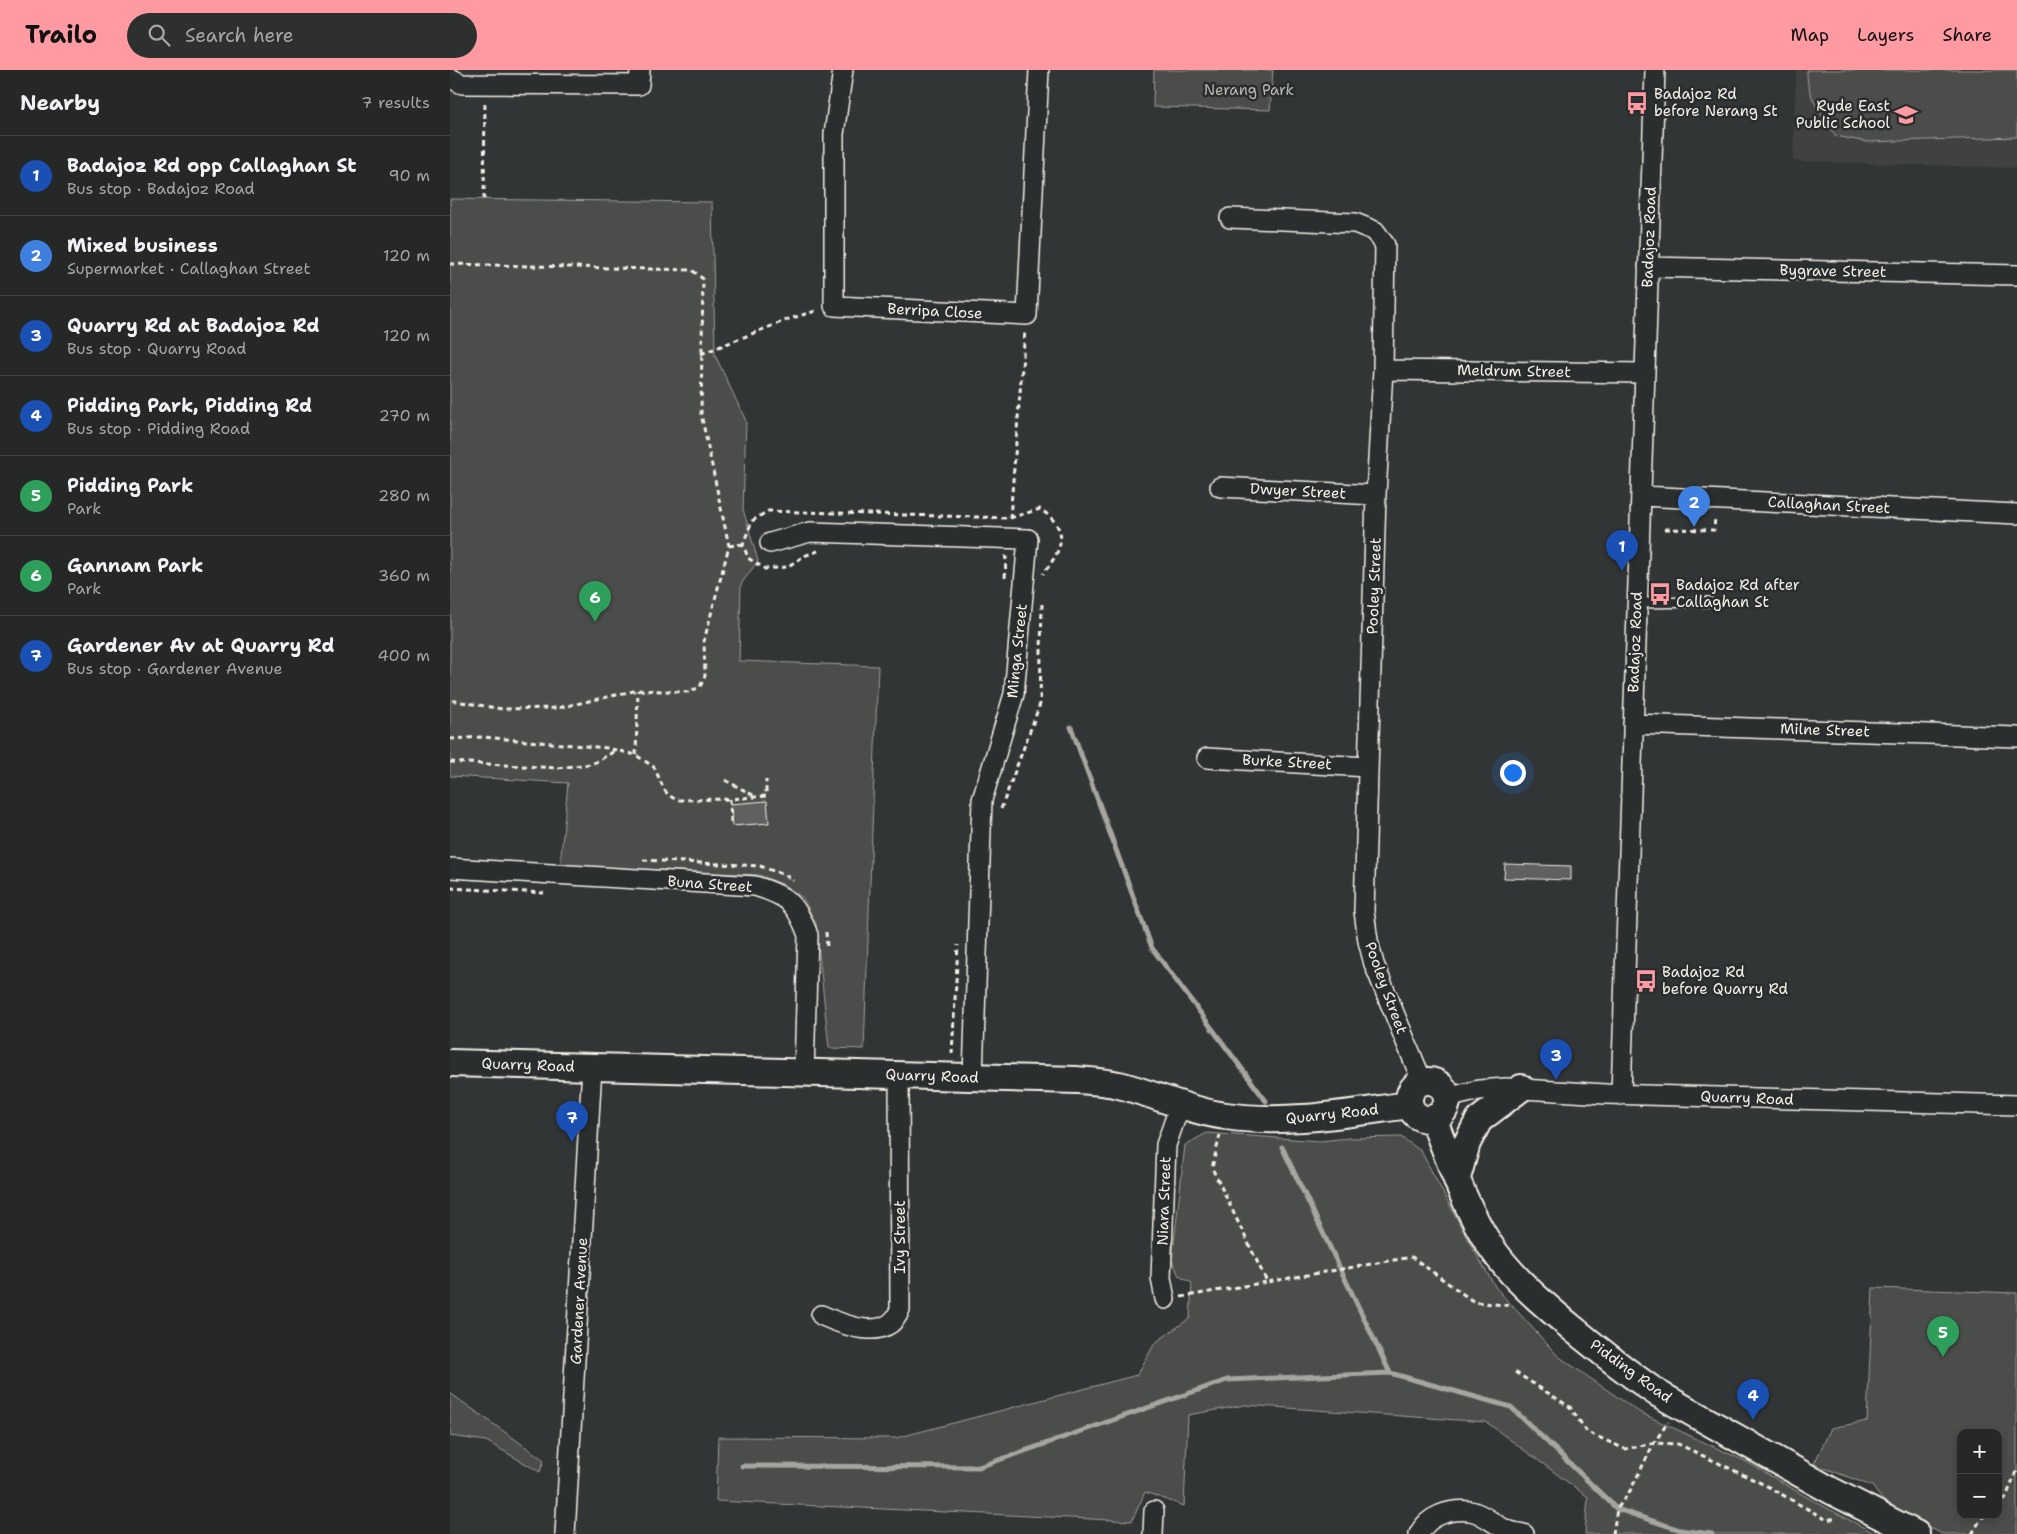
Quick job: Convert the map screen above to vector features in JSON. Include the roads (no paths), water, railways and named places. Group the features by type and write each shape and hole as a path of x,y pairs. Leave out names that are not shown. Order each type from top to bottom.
{"street":[{"path":"450,78 462,84 639,85 640,70"},
{"name":"Berripa Close","path":"843,70 834,134 834,306 1027,315 1039,70"},
{"name":"Badajoz Road","path":"1621,1094 1655,70"},
{"name":"Pooley Street","path":"1230,218 1355,223 1375,231 1385,245 1383,370 1376,496 1364,911 1368,941 1374,964 1422,1081"},
{"name":"Bygrave Street","path":"1648,268 2017,275"},
{"name":"Meldrum Street","path":"1383,370 1644,373"},
{"name":"Dwyer Street","path":"1220,487 1376,496"},
{"name":"Callaghan Street","path":"1641,496 2017,514"},
{"name":"Minga Street","path":"770,543 810,532 1028,539 1014,694 982,800 973,1078"},
{"name":"Milne Street","path":"1633,724 2017,737"},
{"name":"Burke Street","path":"1207,758 1368,767"},
{"name":"Buna Street","path":"450,868 755,886 778,893 790,902 801,916 808,935 804,1073"},
{"name":"Quarry Road","path":"450,1062 1077,1080 1118,1085 1180,1105 1225,1116 1268,1120 1309,1118 1409,1105"},
{"name":"Gardener Avenue","path":"565,1534 592,1067"},
{"name":"Ivy Street","path":"821,1315 843,1325 863,1329 878,1328 892,1324 898,1317 900,1309 899,1074"},
{"path":"1422,1081 1436,1081 1442,1085 1440,1108 1428,1119 1418,1117 1409,1105 1409,1093 1417,1084 1422,1081"},
{"path":"1457,1178 1467,1143 1479,1120 1521,1088"},
{"name":"Quarry Road","path":"1440,1108 1479,1090 1521,1088 1621,1094 2017,1105"},
{"name":"Niara Street","path":"1165,1300 1161,1278 1166,1145 1180,1105"},
{"name":"Pidding Road","path":"1440,1108 1457,1178 1472,1213 1488,1243 1522,1283 1551,1310 1630,1375 1679,1406 1916,1534"},
{"path":"1153,1534 1154,1511"},
{"path":"1419,1534 1431,1519 1445,1512 1470,1512 1493,1521 1505,1530 1524,1534"}],"lane":[{"path":"1637,602 1709,602"}],"waterway":[{"path":"1071,727 1152,948 1266,1101"},
{"path":"1282,1147 1390,1373"},
{"path":"742,1466 979,1467 1227,1380 1390,1373 1511,1407 1617,1509 1680,1530 1712,1534"}],"place":[{"name":"Badajoz Rd before Nerang St","path":"1637,103"},
{"name":"Ryde East Public School","path":"1906,115"},
{"name":"Mixed business","path":"1694,527"},
{"name":"Badajoz Rd opp Callaghan St","path":"1622,571"},
{"name":"Badajoz Rd after Callaghan St","path":"1660,594"},
{"name":"Gannam Park","path":"595,622"},
{"name":"Badajoz Rd before Quarry Rd","path":"1646,981"},
{"name":"Quarry Rd at Badajoz Rd","path":"1556,1080"},
{"name":"Gardener Av at Quarry Rd","path":"572,1142"},
{"name":"Pidding Park","path":"1943,1357"},
{"name":"Pidding Park, Pidding Rd","path":"1753,1420"}],"park label":[{"name":"Nerang Park","path":"1249,90"}]}
